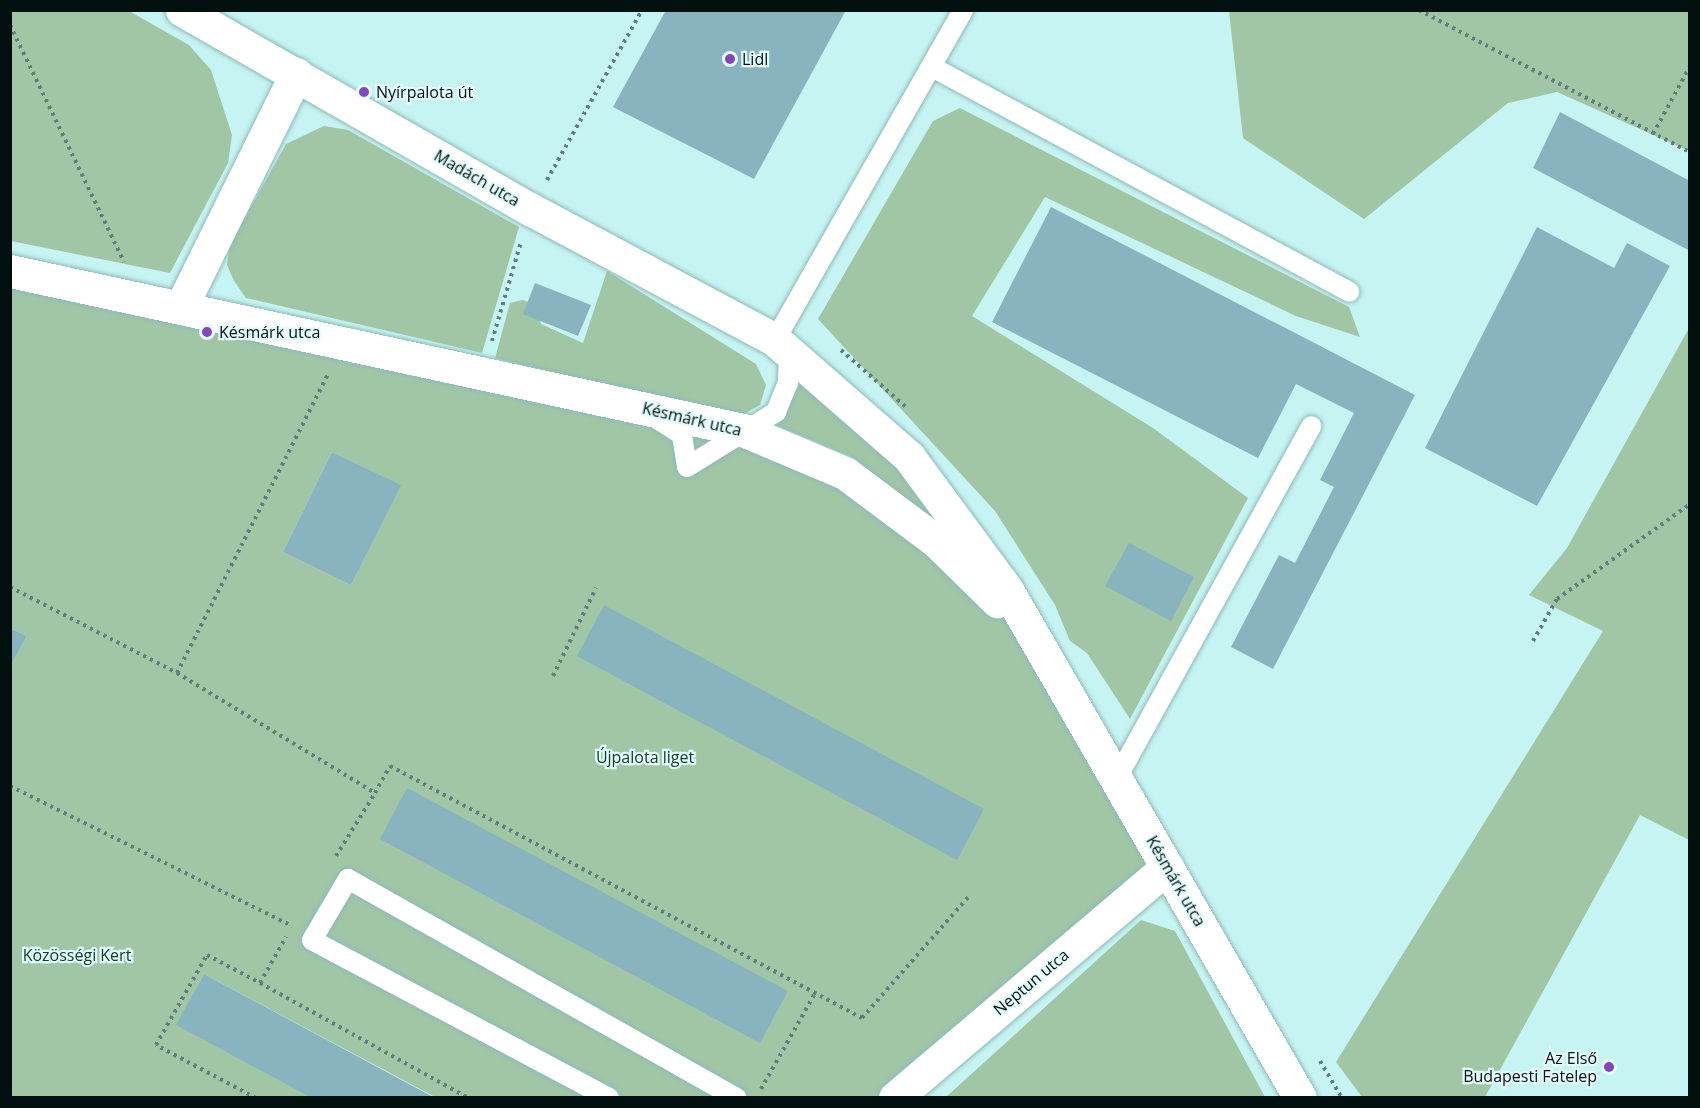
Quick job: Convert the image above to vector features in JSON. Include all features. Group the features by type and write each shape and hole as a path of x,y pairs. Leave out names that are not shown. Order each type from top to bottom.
{"street":[{"name":"Madách utca","path":"182,10 530,209 782,346"},
{"path":"180,307 296,74"},
{"name":"Késmárk utca","path":"10,272 743,430 845,473 892,506 991,594 1051,665"},
{"name":"Késmárk utca","path":"782,346 909,458 980,550 1117,778 1300,1098"},
{"name":"Neptun utca","path":"894,1098 1167,867"}],"lane":[{"path":"621,403 674,426 687,448 687,467 743,430 776,412 788,383 782,346 963,10"},
{"path":"932,67 1349,292"},
{"path":"1117,778 1311,426"},
{"path":"609,1098 312,940 348,879 736,1098"}],"path":[{"path":"482,374 530,209 642,10"},
{"path":"1419,10 1689,152"},
{"path":"10,25 129,272 123,295"},
{"path":"1653,134 1689,66"},
{"path":"177,674 331,369"},
{"path":"1533,641 1557,599 1689,504"},
{"path":"10,587 177,674 375,793"},
{"path":"553,676 596,588"},
{"path":"333,860 390,766 862,1018 970,894"},
{"path":"10,786 292,926"},
{"path":"260,983 298,917"},
{"path":"256,1098 156,1045 207,955 468,1098"},
{"path":"750,1084 760,1090 815,993"}],"green space":[{"path":"10,11 129,11 189,45 211,70 232,135 228,163 170,273 11,241"},
{"path":"1229,11 1689,11 1689,151 1557,92 1508,103 1364,219 1243,138"},
{"path":"960,108 1349,307 1360,337 1296,316 1045,197 972,316 1153,428 1248,498 1130,719 1087,653 1070,641 1055,605 995,511 818,319 933,121"},
{"path":"324,126 348,130 519,227 482,353 246,298 234,281 227,265 230,245 286,144"},
{"name":"Újpalota liget","path":"11,271 354,344 845,473 991,594 1167,867 895,1097 435,1097 204,974 177,1025 312,1097 11,1098 10,667 27,636 10,628","holes":["332,452 400,485 351,585 283,552"]},
{"path":"607,271 756,364 766,385 760,405 736,418 495,358 510,303 522,300 535,304 541,324 583,343"},
{"path":"1689,328 1689,840 1640,815 1485,1097 1362,1097 1336,1062 1603,631 1529,595 1567,548"},
{"path":"800,384 822,397 908,478 933,513 929,517 850,456 778,426"},
{"path":"1141,920 1175,931 1265,1097 946,1097"}],"building":[{"name":"Lidl","path":"666,10 846,10 754,179 613,107"},
{"path":"1560,112 1690,181 1690,251 1533,168"},
{"path":"1051,207 1415,395 1273,669 1231,647 1279,555 1295,563 1334,487 1320,480 1354,413 1296,384 1258,458 992,322"},
{"path":"1537,227 1614,268 1627,243 1670,266 1537,506 1425,448"},
{"path":"535,283 591,305 578,336 523,314"},
{"path":"332,452 401,485 351,585 283,552"},
{"path":"1129,543 1194,577 1171,621 1105,586"},
{"path":"604,605 984,809 957,860 577,656"},
{"path":"10,628 27,636 10,667"},
{"path":"407,788 788,991 760,1043 380,839"},
{"path":"204,974 435,1098 312,1098 176,1025"}],"place":[{"name":"Lidl","path":"730,59"},
{"name":"Nyírpalota út","path":"364,92"},
{"name":"Késmárk utca","path":"207,332"},
{"name":"Az Első Budapesti Fatelep","path":"1609,1067"}],"park label":[{"name":"Közösségi Kert","path":"77,955"}]}
